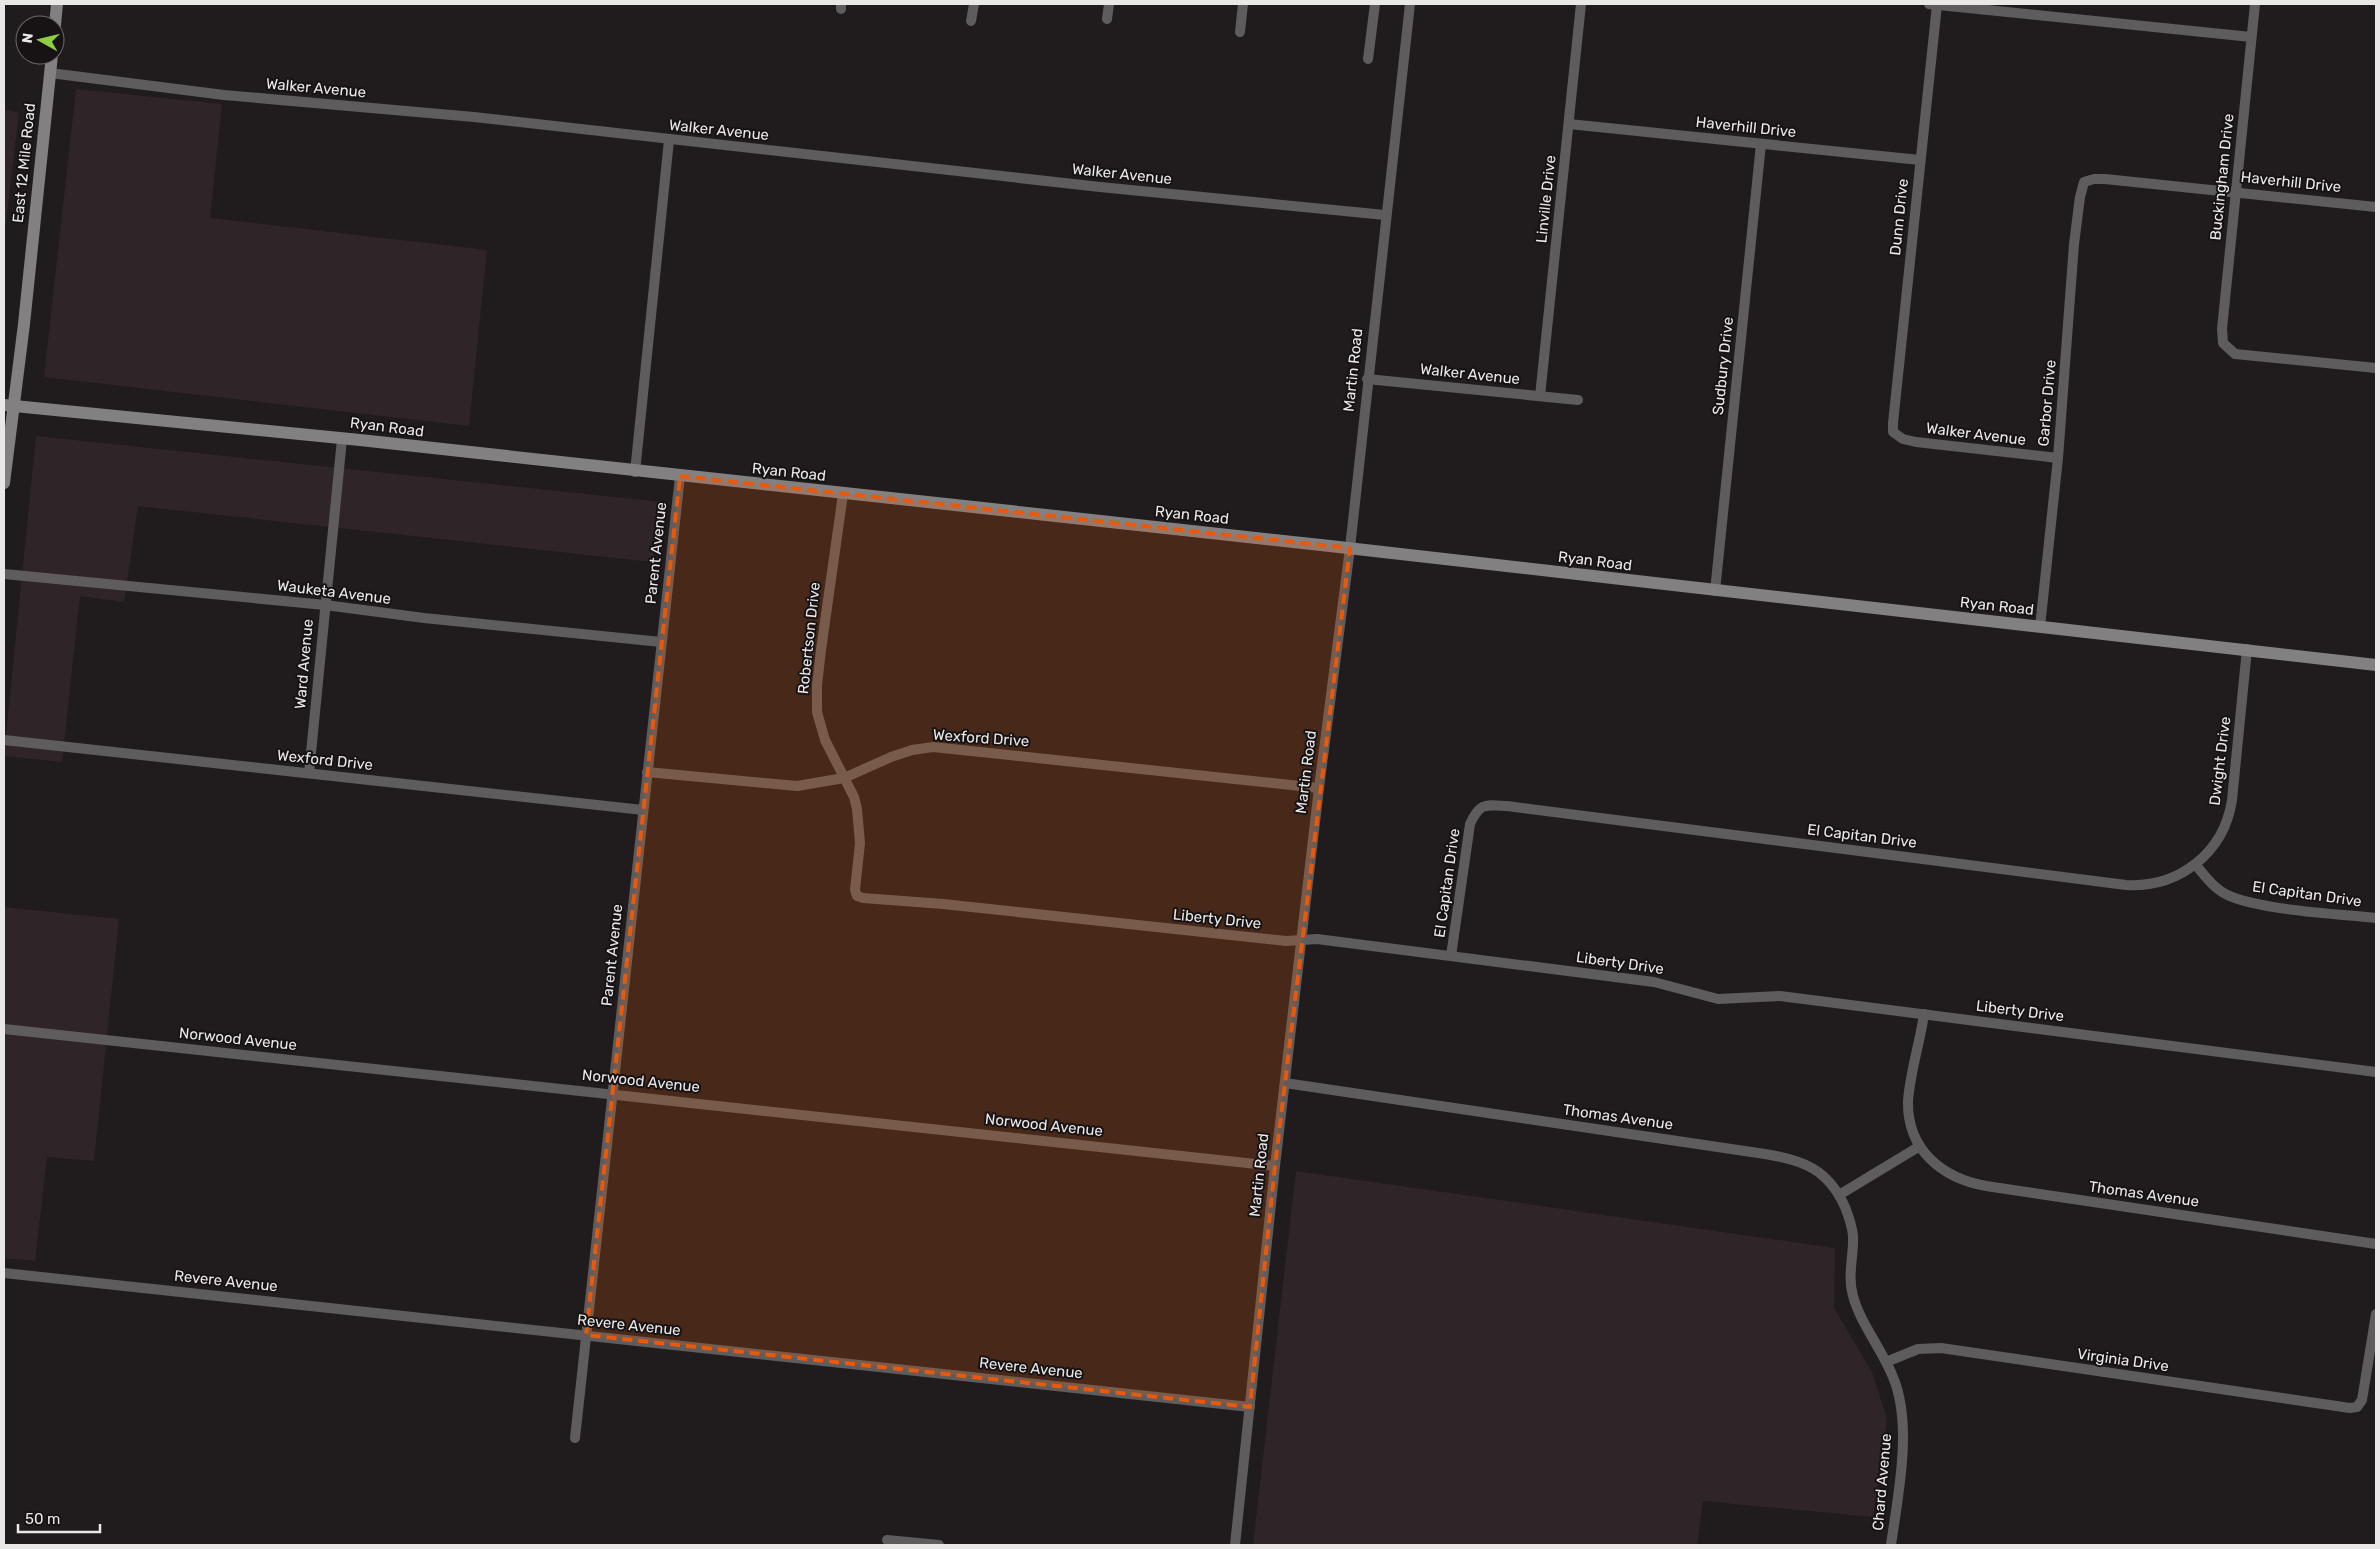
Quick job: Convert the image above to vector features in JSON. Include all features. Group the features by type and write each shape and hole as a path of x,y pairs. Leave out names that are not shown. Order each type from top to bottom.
{"main road":[{"name":"East 12 Mile Road","path":"4,482 9,406 51,65"},
{"name":"Ryan Road","path":"9,406 342,439 1350,548 2376,665"}],"street":[{"path":"971,21 974,4"},
{"path":"1107,19 1109,4"},
{"path":"1240,32 1243,4"},
{"path":"1368,59 1374,4"},
{"name":"Martin Road","path":"1235,1545 1275,1166 1319,788 1350,548 1367,379 1410,4"},
{"name":"Linville Drive","path":"1540,396 1581,4"},
{"path":"1933,4 2252,37"},
{"name":"Dunn Drive","path":"1893,432 1920,160 1933,4"},
{"name":"Buckingham Drive","path":"2255,4 2222,329 2223,343 2235,354 2376,368"},
{"name":"Walker Avenue","path":"50,73 224,95 474,117 1090,186 1385,216"},
{"name":"Haverhill Drive","path":"1569,124 1920,160"},
{"path":"635,472 668,140"},
{"name":"Sudbury Drive","path":"1715,591 1761,144"},
{"name":"Haverhill Drive","path":"2084,182 2099,179 2236,191 2376,207"},
{"name":"Garbor Drive","path":"2040,627 2058,458 2074,244 2084,182"},
{"name":"Walker Avenue","path":"1367,379 1578,400"},
{"name":"Walker Avenue","path":"1893,432 1903,439 1916,442 2058,458"},
{"name":"Ward Avenue","path":"309,773 324,605 342,439"},
{"name":"Parent Avenue","path":"575,1438 611,1093 680,476"},
{"name":"Robertson Drive","path":"843,494 821,650 817,712 825,740 854,797 859,821 860,843 855,886 857,896"},
{"name":"Wauketa Avenue","path":"4,574 324,605 424,618 662,642"},
{"name":"Dwight Drive","path":"2196,865 2218,840 2230,810 2247,649"},
{"name":"Wexford Drive","path":"4,740 643,810"},
{"name":"Wexford Drive","path":"647,772 797,786 844,778 912,750 934,747 1319,788"},
{"name":"El Capitan Drive","path":"1451,956 1470,824 1476,811 1486,805 2126,885 2145,885 2163,882 2182,874 2196,865 2211,884 2235,898 2263,904 2376,918"},
{"name":"Liberty Drive","path":"857,896 1286,941 1317,938 1654,982 1718,999 1746,1000 1780,996 2376,1072"},
{"name":"Thomas Avenue","path":"1924,1014 1908,1103 1911,1123 1920,1146 1934,1164 1948,1174 1968,1182 2376,1244"},
{"name":"Norwood Avenue","path":"4,1030 611,1093 1275,1166"},
{"name":"Thomas Avenue","path":"1285,1083 1793,1159 1810,1166 1825,1177 1839,1195"},
{"path":"1839,1195 1920,1146"},
{"name":"Chard Avenue","path":"1839,1195 1852,1223 1853,1238 1849,1278 1853,1297 1862,1321 1886,1362 1898,1391 1902,1419 1902,1460 1891,1545"},
{"name":"Revere Avenue","path":"4,1273 1250,1407"},
{"name":"Virginia Drive","path":"1886,1362 1910,1351 1941,1348 2337,1407 2357,1407 2362,1400 2365,1386 2376,1314"},
{"path":"887,1540 939,1545"}],"highlighted area":[{"path":"680,476 1350,548 1275,1166 1250,1407 586,1335"}],"shaded area":[{"path":"76,89 222,104 210,218 487,250 469,426 44,377"},
{"path":"4,110 19,112 4,239"},
{"path":"36,436 662,502 652,562 138,506 124,602 80,596 62,762 4,756"},
{"path":"4,907 119,919 94,1161 47,1157 35,1261 4,1258"},
{"path":"1296,1171 1835,1248 1834,1308 1872,1372 1887,1419 1873,1517 1703,1501 1697,1545 1253,1545"}]}
